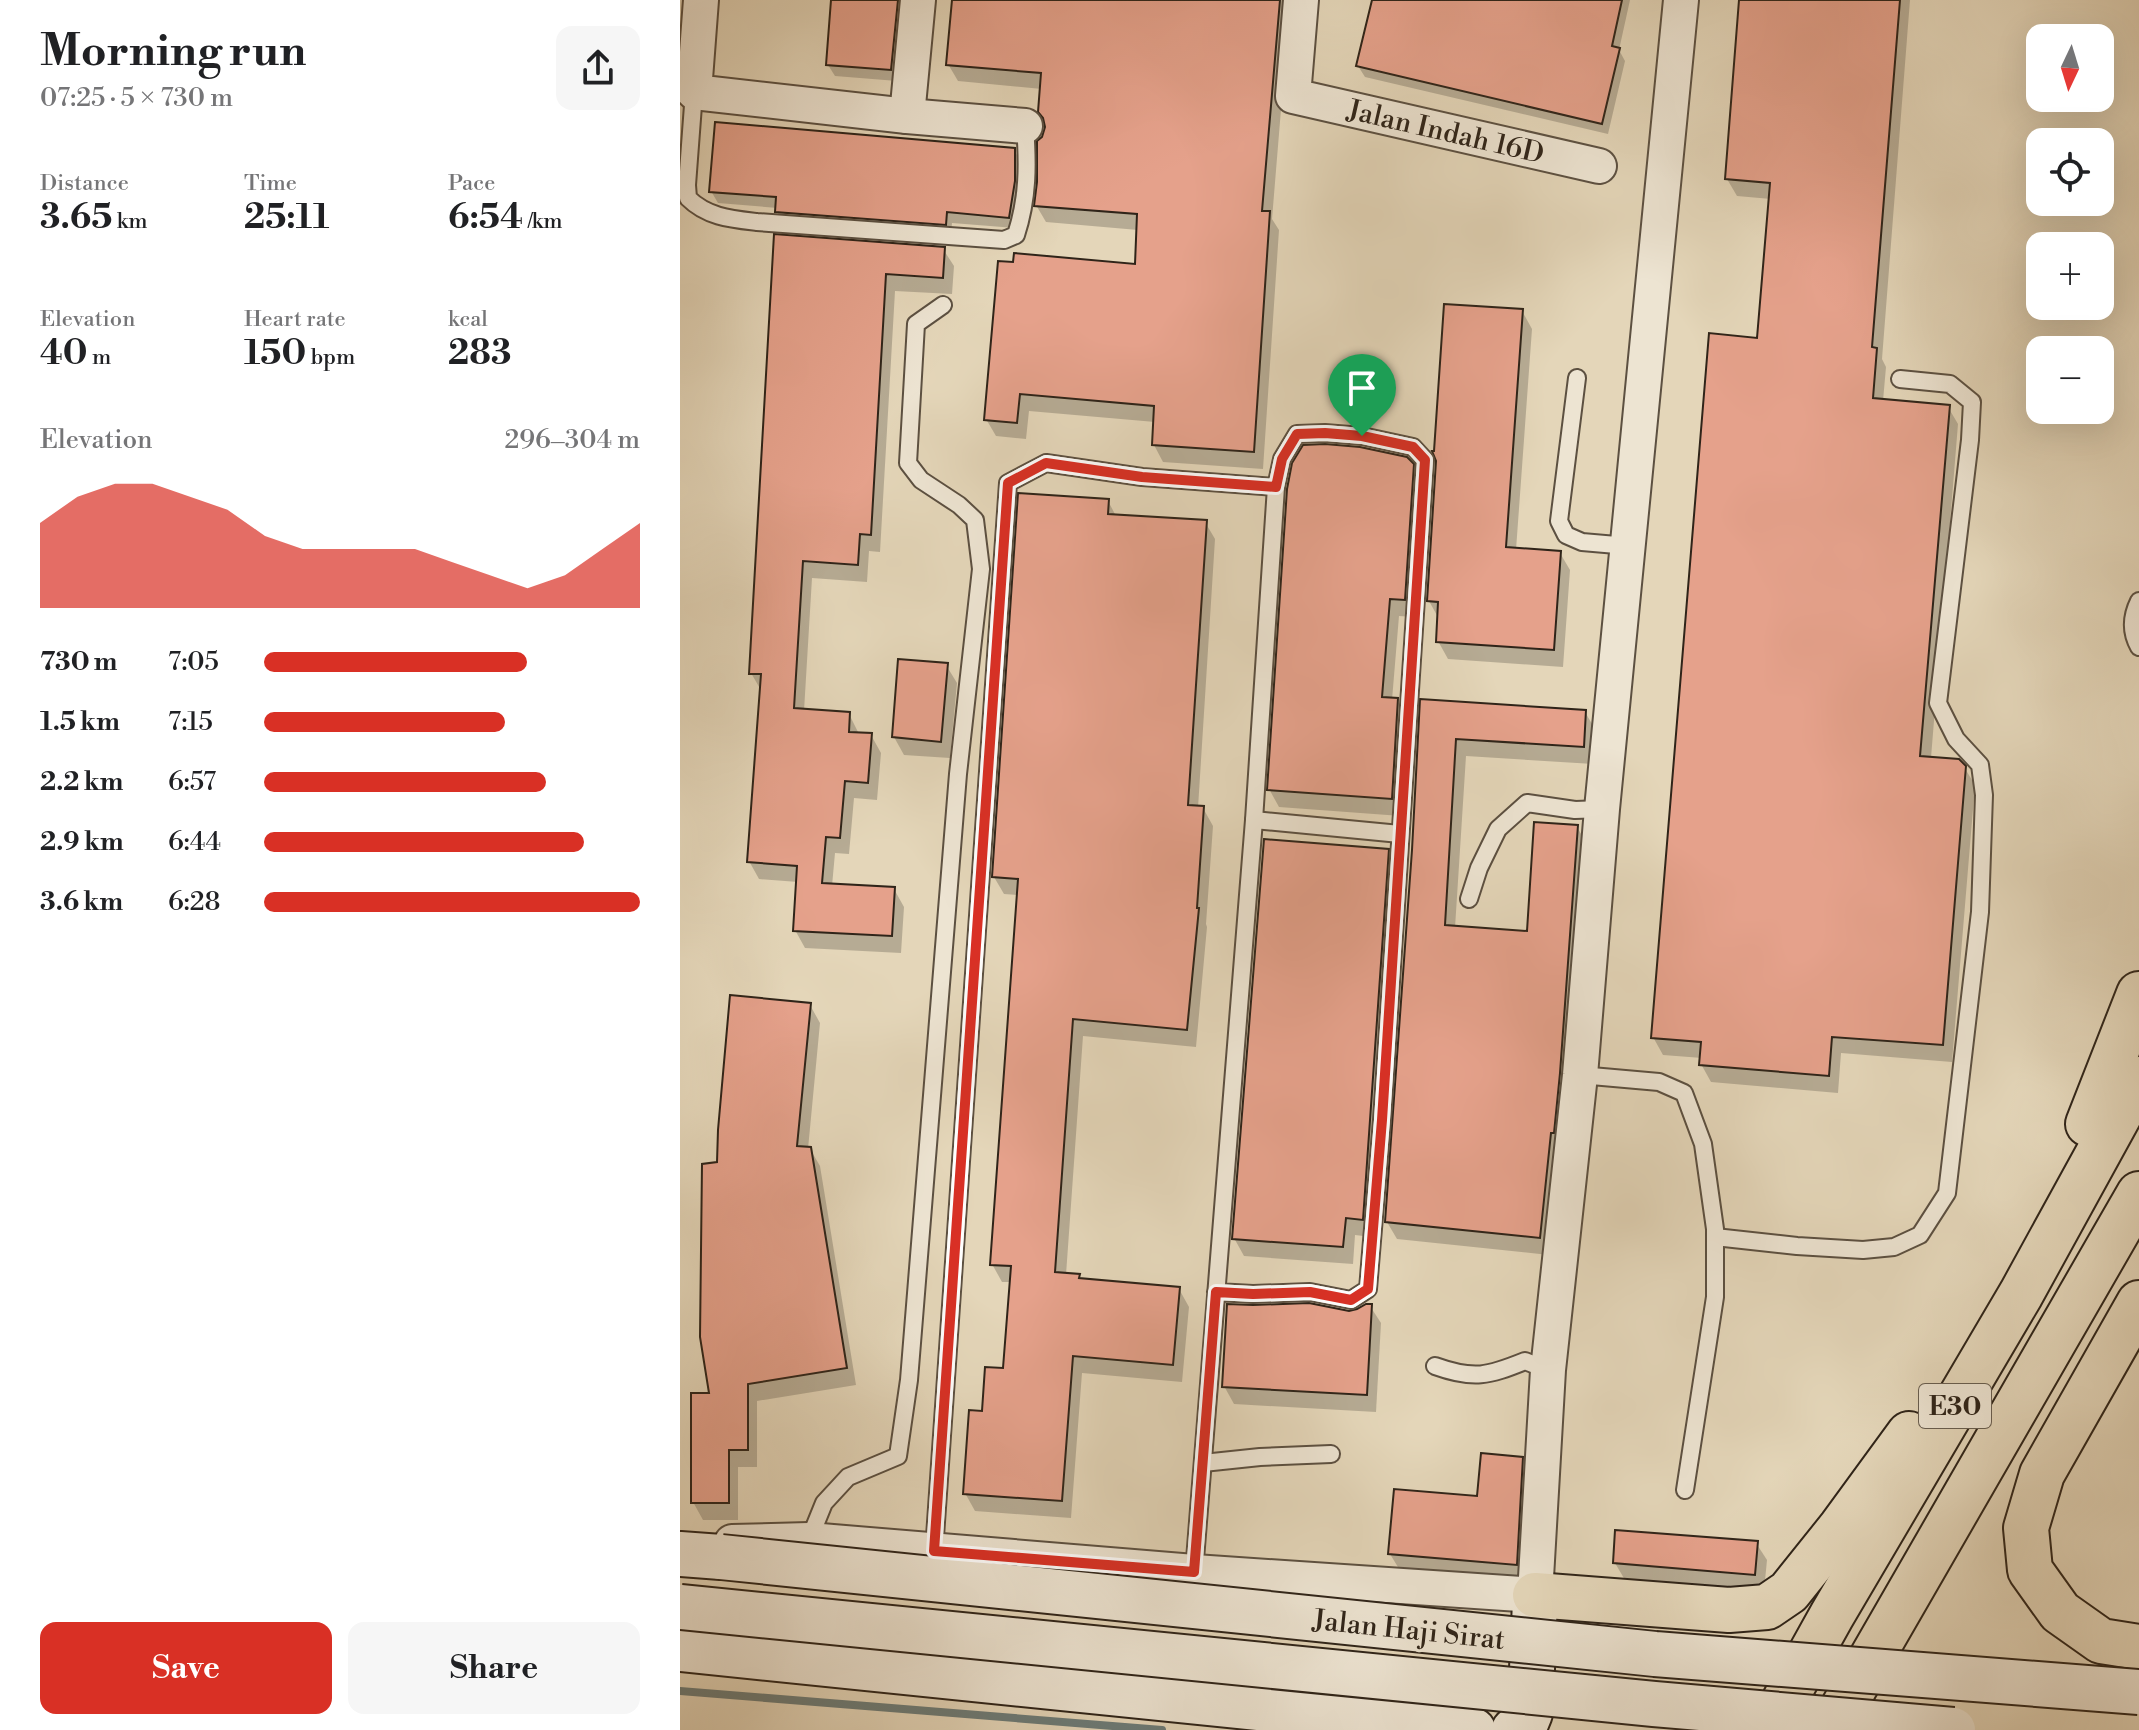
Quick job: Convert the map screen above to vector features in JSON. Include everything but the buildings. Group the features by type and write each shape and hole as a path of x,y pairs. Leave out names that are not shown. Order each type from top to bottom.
{"highway":[{"path":"1535,1595 1729,1610 1767,1607 1789,1592 1930,1406 2011,1310 2139,994"},
{"name":"E30","path":"1768,1730 2011,1310 2139,1079"},
{"name":"E30","path":"1830,1730 2139,1194"},
{"path":"2037,1368 2139,1233"},
{"path":"2139,1303 2042,1474 2026,1528 2030,1570 2060,1612 2101,1641 2139,1647"}],"main road":[{"name":"Jalan Haji Sirat","path":"700,1556 1655,1654 2139,1692"},
{"path":"1514,1730 1524,1728 1530,1713 1535,1595"},
{"name":"Jalan Haji Sirat","path":"680,1607 1654,1704 1953,1730"},
{"path":"680,1649 1473,1730"}],"street":[{"path":"701,0 694,92 1025,126"},
{"path":"907,116 918,0"},
{"name":"Jalan Indah 16D","path":"1301,0 1293,96 1599,166"},
{"path":"680,1543 809,1540 1194,1572 1535,1595 1548,1370 1580,1075 1602,809 1681,0"}],"lane":[{"path":"694,92 688,198 700,209 720,217 757,222 1004,240 1016,235 1028,188 1025,126"},
{"path":"809,1540 824,1503 848,1477 898,1456 909,1380 958,774 981,569 975,520 959,505 921,480 908,463 916,324 943,305"},
{"path":"1577,378 1559,521 1566,535 1582,542 1628,546"},
{"path":"1715,1237 1863,1250 1894,1247 1920,1235 1947,1193 1980,912 1984,795 1980,765 1956,739 1938,703 1972,402 1950,384 1900,379"},
{"path":"1194,1572 1216,1292 1254,820 1276,487 1282,459 1297,434 1362,436 1413,447 1425,460 1368,1289 1351,1300 1310,1292 1216,1292"},
{"path":"934,1551 1008,483 1046,463 1142,477 1276,487"},
{"path":"2139,601 2132,615 2132,629 2139,647"},
{"path":"1469,899 1479,868 1498,829 1527,803 1575,810 1602,809"},
{"path":"1254,820 1400,834"},
{"path":"1580,1075 1659,1082 1684,1093 1703,1144 1715,1237 1715,1297 1685,1490"},
{"path":"1435,1366 1457,1374 1492,1375 1525,1361 1548,1370"},
{"path":"1203,1463 1331,1454"}],"waterway":[{"path":"680,1691 1162,1730"}],"route":[{"path":"1297,434 1362,436 1413,447 1425,460 1368,1289 1351,1300 1310,1292 1216,1292 1194,1572 934,1551 1008,483 1046,463 1142,477 1276,487 1282,459 1297,434"}]}
